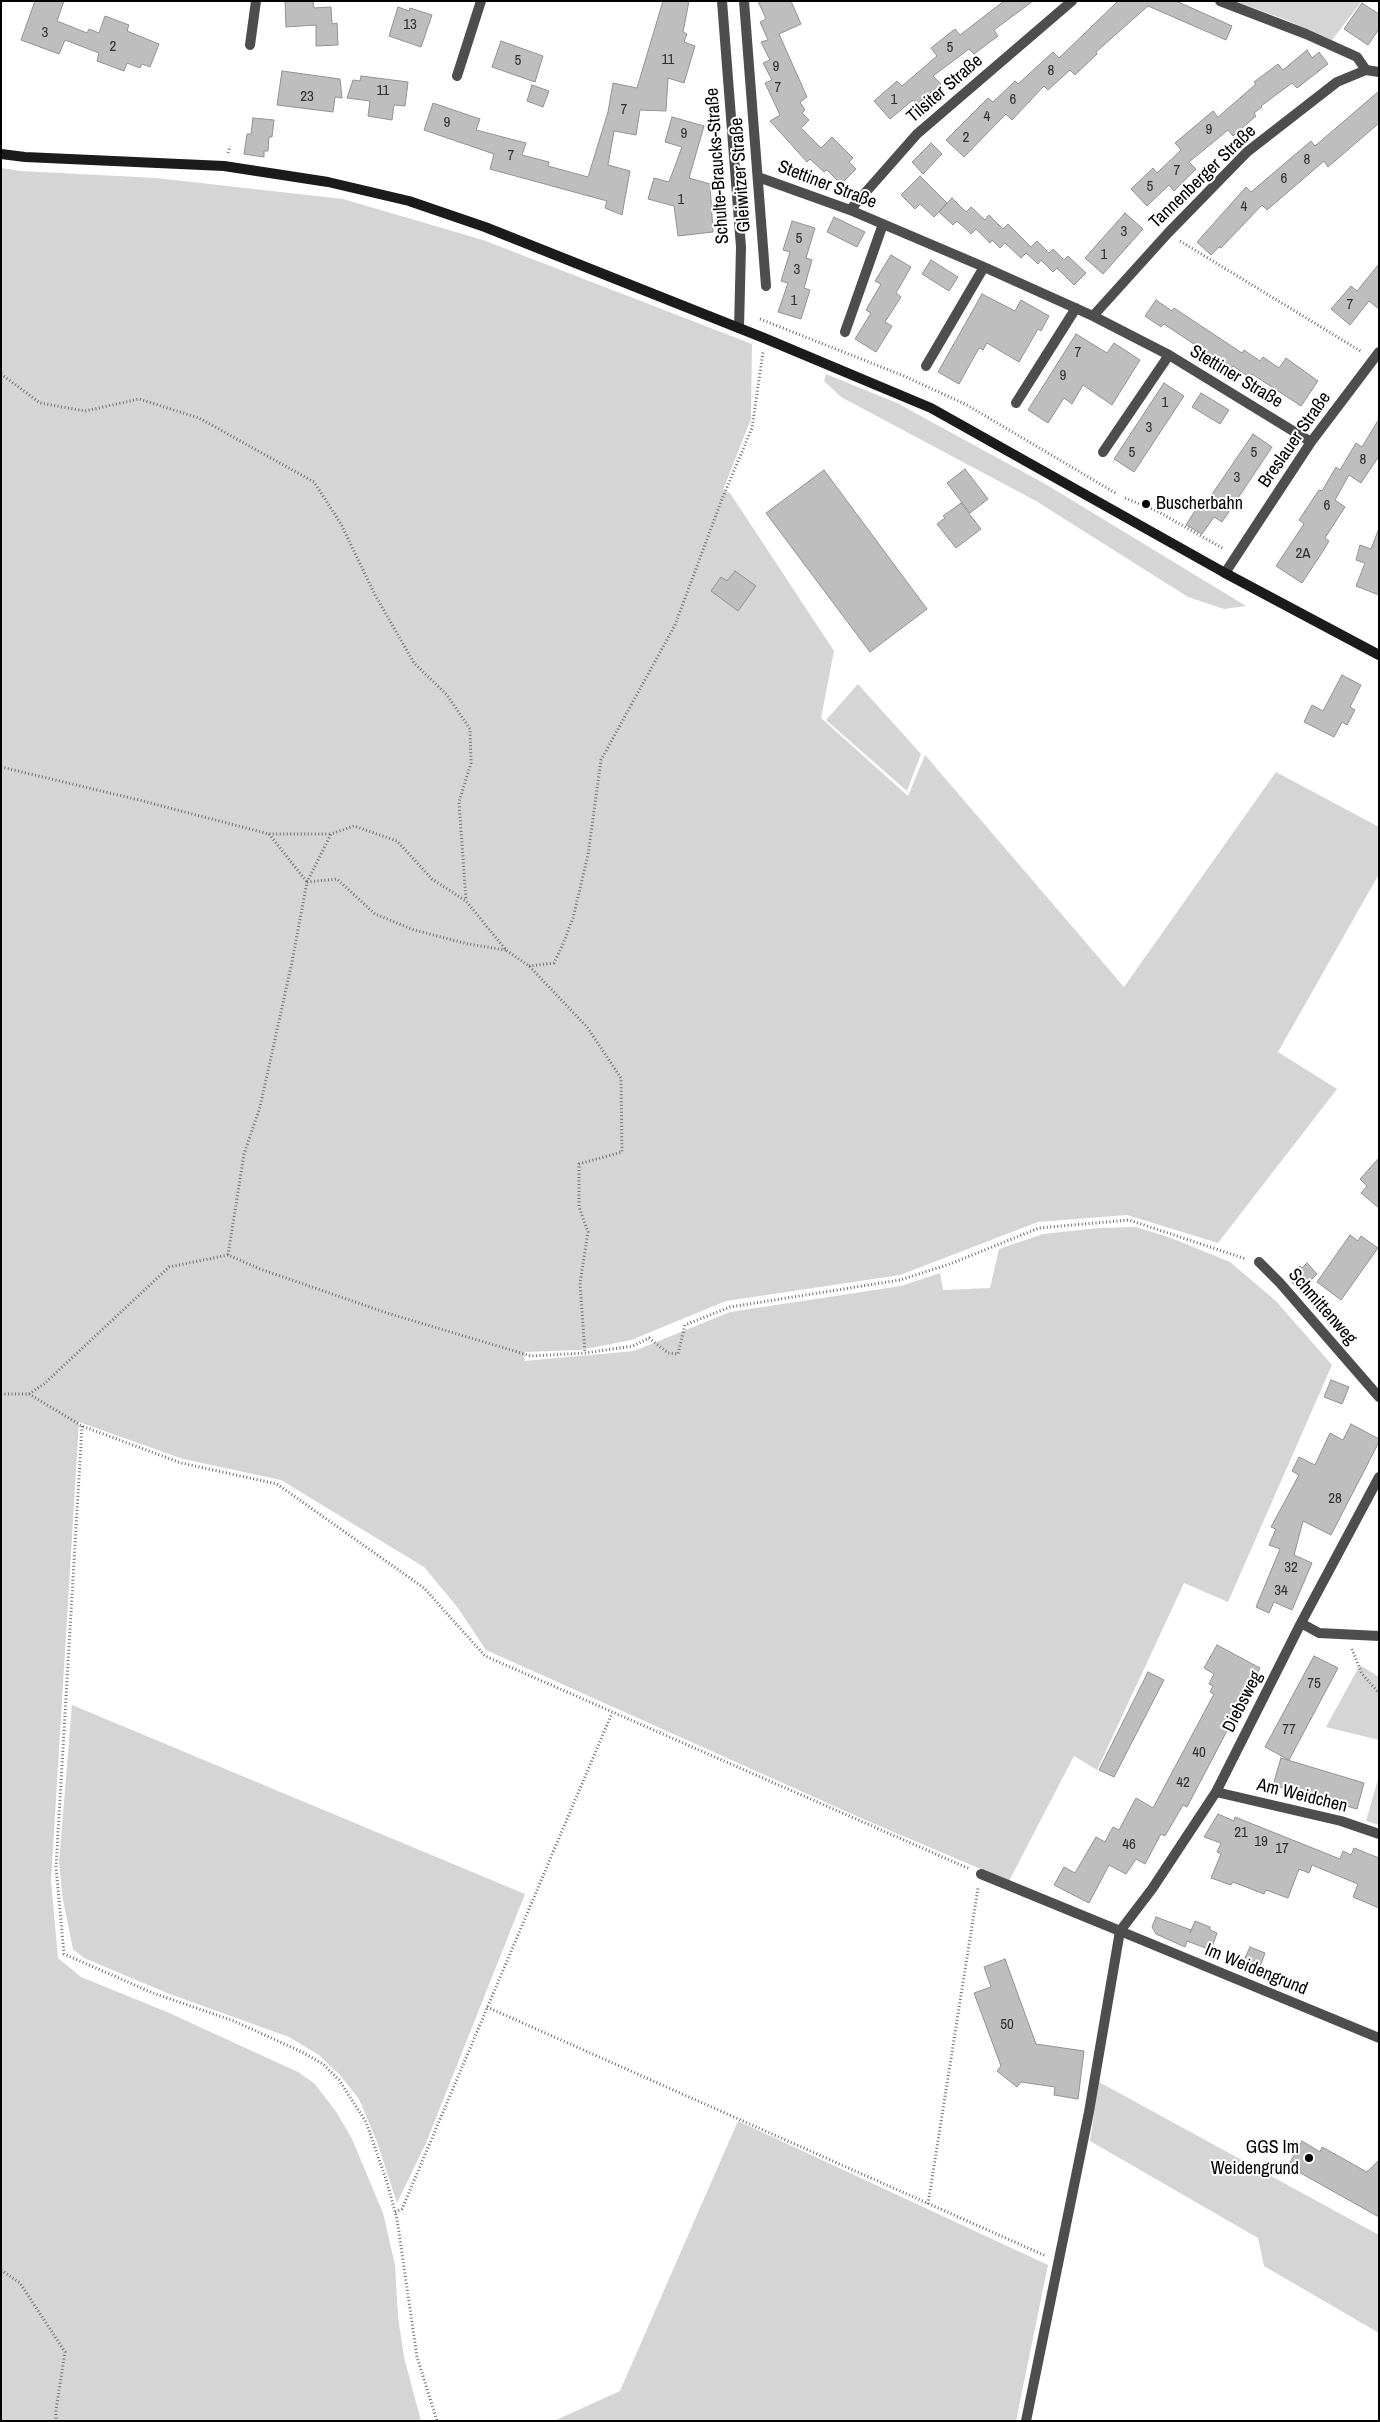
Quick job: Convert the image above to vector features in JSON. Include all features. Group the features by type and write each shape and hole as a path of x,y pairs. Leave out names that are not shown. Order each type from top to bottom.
{"main road":[{"path":"1,154 25,157 224,166 355,188 409,201 485,227 740,328 931,408 1225,573 1379,655"}],"street":[{"path":"250,45 256,1"},
{"path":"457,76 481,1"},
{"name":"Schulte-Braucks-Straße","path":"722,1 741,246 740,328"},
{"name":"Gleiwitzer Straße","path":"744,1 766,286"},
{"name":"Tilsiter Straße","path":"850,210 917,134 1072,1"},
{"path":"1220,1 1273,20 1357,57 1366,70 1379,72"},
{"name":"Tannenberger Straße","path":"1093,316 1247,152 1337,82 1366,70"},
{"name":"Stettiner Straße","path":"758,177 850,210 1093,316 1168,355 1311,442"},
{"name":"Stettiner Straße","path":"845,332 883,224"},
{"path":"926,366 984,267"},
{"path":"1016,403 1076,308"},
{"name":"Stettiner Straße","path":"1103,452 1168,355"},
{"name":"Breslauer Straße","path":"1225,573 1311,442 1376,355"},
{"name":"Schmittenweg","path":"1259,1262 1280,1283 1379,1397"},
{"name":"Diebsweg","path":"1120,1931 1152,1889 1216,1792 1301,1623 1379,1477"},
{"path":"1301,1623 1319,1633 1379,1636"},
{"name":"Am Weidchen","path":"1216,1792 1341,1821 1379,1834"},
{"name":"Im Weidengrund","path":"981,1874 1379,2038"},
{"path":"1026,2421 1060,2262 1089,2112 1120,1931"}],"path":[{"path":"1168,234 1376,355"},
{"path":"529,966 554,963 563,944 572,918 588,855 602,760 675,625 722,499 752,428 759,394 764,338"},
{"path":"1,374 40,404 85,411 139,399 199,418 314,482 341,524 374,593 414,663 447,695 470,729 470,763 459,802 466,901"},
{"path":"1,767 269,834 331,834 354,826 397,842 432,879 466,901 483,919 506,950 529,966 587,1027 621,1078 622,1152 579,1164 579,1207 588,1232 580,1283 585,1353"},
{"path":"269,834 307,882"},
{"path":"228,1255 244,1154 260,1107 292,962 307,882 331,834"},
{"path":"307,882 336,879 375,914 414,930 468,944 506,950"},
{"path":"29,1394 44,1384 169,1267 228,1255 260,1269 387,1313 530,1356 585,1353 633,1346 649,1338 668,1353 678,1354 685,1325 730,1307 900,1280 950,1264 1039,1228 1129,1220 1259,1262"},
{"path":"1,1394 29,1394 82,1426 181,1463 277,1484 424,1588 485,1656 981,1874 928,2204"},
{"path":"82,1426 56,1867 64,1954 153,1993 234,2021 302,2052 323,2064 339,2080 366,2122 387,2182 395,2212 417,2357 437,2421"},
{"path":"1347,1635 1362,1674 1379,1693"},
{"path":"395,2212 402,2209 612,1713"},
{"path":"487,2007 1060,2262"},
{"path":"1,2270 20,2284 65,2352 56,2421"}],"shaded area":[{"path":"1234,1 1362,1 1332,40 1284,19"},
{"path":"1,168 21,171 156,178 343,199 483,240 752,344 751,419 723,490 730,493 834,651 821,718 908,796 925,755 1124,987 1276,772 1379,827 1379,874 1278,1052 1337,1089 1218,1243 1127,1215 1038,1222 900,1275 726,1301 631,1340 580,1350 525,1352 524,1361 634,1351 730,1312 901,1286 940,1273 943,1290 990,1288 999,1249 1043,1234 1099,1228 1136,1227 1171,1238 1230,1262 1276,1301 1332,1365 1228,1602 1184,1583 1097,1770 1074,1756 1009,1881 863,1819 486,1650 458,1608 424,1567 281,1480 183,1459 79,1422 51,1881 58,1958 81,1977 167,2012 298,2072 315,2084 337,2113 352,2139 383,2213 395,2265 398,2317 404,2357 421,2421 1,2421"},
{"path":"826,374 897,403 1047,485 1246,606 1224,609 1188,597 1036,501 841,397 824,381"},
{"path":"858,684 921,754 907,791 826,720"},
{"path":"1360,1665 1379,1677 1379,1740 1326,1727"},
{"path":"72,1705 525,1894 426,2143 397,2203 377,2142 359,2099 340,2075 319,2055 289,2037 167,1993 84,1958 73,1949 63,1900 59,1862"},
{"path":"1379,1776 1379,1825 1366,1821"},
{"path":"1099,2082 1379,2235 1379,2333 1264,2266 1258,2238 1090,2141"},
{"path":"738,2121 1048,2265 1016,2421 554,2421 620,2391"}],"building":[{"path":"35,1 64,1 57,21 87,33 89,29 99,33 105,16 129,25 127,31 159,44 150,67 142,64 140,68 127,63 124,71 97,61 99,53 65,40 59,54 21,40"},
{"path":"285,1 313,1 314,8 331,7 332,24 337,23 338,45 316,46 316,25 286,27"},
{"path":"663,1 689,1 683,32 687,34 684,42 695,46 684,83 668,78 666,111 640,110 636,135 614,131 608,165 630,171 622,215 605,208 607,201 490,169 494,154 424,130 433,103 480,119 476,130 526,143 522,155 549,162 548,166 588,177 608,112 613,83 637,88"},
{"path":"758,1 791,1 801,24 779,34 807,97 800,102 805,110 802,113 809,120 801,128 821,148 832,137 853,158 849,162 856,169 841,184 827,170 824,172 810,159 807,162 770,121 780,115 765,83 772,80 763,63 770,60 761,42 768,40 760,22 766,19"},
{"path":"1004,1 1033,1 994,30 998,36 974,54 969,49 933,76 941,84 917,104 913,100 890,119 874,101 897,81 902,86 937,56 931,48 955,29 960,35"},
{"path":"1118,1 1176,1 1232,26 1226,40 1148,6 1096,52 1097,54 1075,75 1070,70 1048,90 1044,86 1012,120 1006,114 964,157 946,140 988,98 993,102 1015,81 1018,84 1053,52 1059,58"},
{"path":"1362,3 1379,14 1379,29 1368,45 1344,29"},
{"path":"398,7 409,11 410,8 432,15 421,47 389,36"},
{"path":"501,41 543,56 535,82 492,67"},
{"path":"1307,50 1312,58 1319,52 1328,64 1297,88 1292,83 1261,106 1254,113 1256,116 1233,136 1228,130 1189,162 1196,169 1174,191 1169,185 1147,206 1131,189 1153,168 1157,173 1181,150 1175,143 1213,111 1218,117 1256,84 1254,82 1278,64 1283,70"},
{"path":"282,71 340,79 342,98 335,97 333,112 277,105"},
{"path":"361,76 408,82 405,106 394,105 392,120 368,116 370,101 347,98 353,80 360,81"},
{"path":"532,85 549,91 543,107 527,101"},
{"path":"1379,91 1379,123 1328,167 1324,161 1267,210 1262,205 1221,248 1219,247 1211,255 1197,242 1246,187 1251,192 1311,141 1315,146"},
{"path":"672,117 704,126 689,178 710,184 713,232 678,236 674,206 648,199 654,178 669,182 682,147 665,142"},
{"path":"253,118 274,120 272,137 269,137 268,151 264,151 264,157 244,154 247,134 251,134"},
{"path":"931,143 942,154 923,174 912,162"},
{"path":"920,176 947,203 934,217 920,204 915,209 901,195"},
{"path":"952,198 966,212 971,207 985,220 989,215 1003,229 1008,224 1031,247 1037,241 1049,253 1053,249 1064,260 1068,256 1086,273 1074,285 1057,268 1053,272 1041,260 1038,264 1026,253 1021,258 1005,243 1000,248 992,240 990,243 976,229 971,234 957,221 953,225 939,212"},
{"path":"1125,213 1143,229 1103,274 1085,258"},
{"path":"834,217 865,232 857,247 827,232"},
{"path":"792,221 815,228 806,258 812,260 804,288 810,290 801,319 778,312 788,283 781,281 790,252 783,250"},
{"path":"891,255 911,267 896,293 901,297 885,322 892,326 876,352 855,339 871,313 866,310 881,284 875,281"},
{"path":"931,260 958,277 949,291 922,274"},
{"path":"1379,264 1379,309 1369,301 1350,325 1331,309 1351,286 1357,291"},
{"path":"982,294 1015,311 1021,300 1049,316 1041,331 1038,329 1019,362 987,343 983,350 979,348 959,384 938,372"},
{"path":"1156,300 1172,311 1174,308 1242,353 1244,350 1260,361 1263,357 1279,368 1286,358 1318,381 1301,406 1252,374 1249,377 1233,366 1231,369 1164,324 1161,327 1145,316"},
{"path":"1076,334 1107,353 1114,343 1140,360 1112,405 1083,385 1072,404 1064,398 1048,423 1028,410"},
{"path":"1164,383 1184,396 1134,472 1114,459"},
{"path":"1201,393 1229,410 1220,424 1192,407"},
{"path":"1379,419 1379,456 1361,483 1349,475 1335,500 1345,507 1325,538 1329,541 1302,583 1276,566 1304,524 1299,520 1319,490 1322,491 1336,467 1340,470 1356,443 1362,447"},
{"path":"1253,434 1272,447 1222,522 1214,517 1202,534 1186,525 1198,506 1202,509"},
{"path":"965,469 988,499 970,513 947,483"},
{"path":"824,470 927,609 870,652 766,513"},
{"path":"961,503 981,529 956,548 937,524 945,518 943,516"},
{"path":"1378,531 1379,595 1356,586 1365,563 1356,560 1360,545 1371,549"},
{"path":"735,571 756,586 738,611 711,591 721,577 727,581"},
{"path":"1342,675 1361,685 1350,707 1355,710 1347,725 1342,722 1334,737 1304,722 1312,705 1323,711"},
{"path":"1379,1158 1379,1208 1361,1193 1367,1186 1360,1179"},
{"path":"1350,1235 1358,1241 1361,1236 1378,1248 1341,1300 1317,1282"},
{"path":"1307,1263 1317,1274 1300,1291 1288,1278 1300,1266 1302,1268"},
{"path":"1331,1380 1349,1387 1342,1404 1324,1397"},
{"path":"1351,1424 1379,1439 1379,1442 1331,1535 1303,1521 1294,1555 1312,1563 1292,1610 1274,1602 1269,1613 1256,1607 1280,1549 1269,1545 1276,1529 1271,1527 1299,1475 1292,1471 1299,1457 1315,1465 1330,1433 1343,1440"},
{"path":"1217,1645 1260,1668 1187,1807 1183,1805 1165,1836 1161,1834 1145,1864 1136,1859 1126,1874 1109,1865 1089,1903 1054,1885 1064,1867 1075,1873 1096,1837 1105,1842 1113,1827 1119,1830 1136,1798 1153,1808 1214,1694 1210,1692 1213,1686 1209,1684 1214,1674 1204,1668"},
{"path":"1314,1656 1338,1668 1289,1760 1265,1747"},
{"path":"1148,1672 1164,1680 1114,1777 1099,1770"},
{"path":"1281,1758 1364,1783 1357,1809 1273,1785"},
{"path":"1218,1814 1234,1821 1235,1817 1340,1859 1343,1851 1351,1855 1354,1848 1379,1858 1379,1908 1353,1897 1358,1884 1312,1865 1309,1873 1299,1869 1288,1898 1266,1890 1264,1894 1233,1882 1231,1885 1211,1878 1221,1854 1217,1852 1221,1843 1204,1837"},
{"path":"1156,1917 1191,1930 1190,1933 1195,1921 1210,1927 1210,1930 1217,1933 1211,1950 1187,1941 1185,1947 1156,1934 1152,1927"},
{"path":"1250,1947 1265,1953 1259,1969 1243,1962"},
{"path":"1005,1959 1036,2044 1084,2051 1078,2099 1054,2095 1055,2087 1021,2082 1017,2087 997,2071 1001,2066 974,1993 991,1987 984,1967"},
{"path":"1302,2141 1320,2152 1322,2147 1367,2172 1379,2160 1379,2217 1288,2166"}],"place":[{"name":"Buscherbahn","path":"1146,504"},
{"name":"GGS Im Weidengrund","path":"1309,2158"}]}
